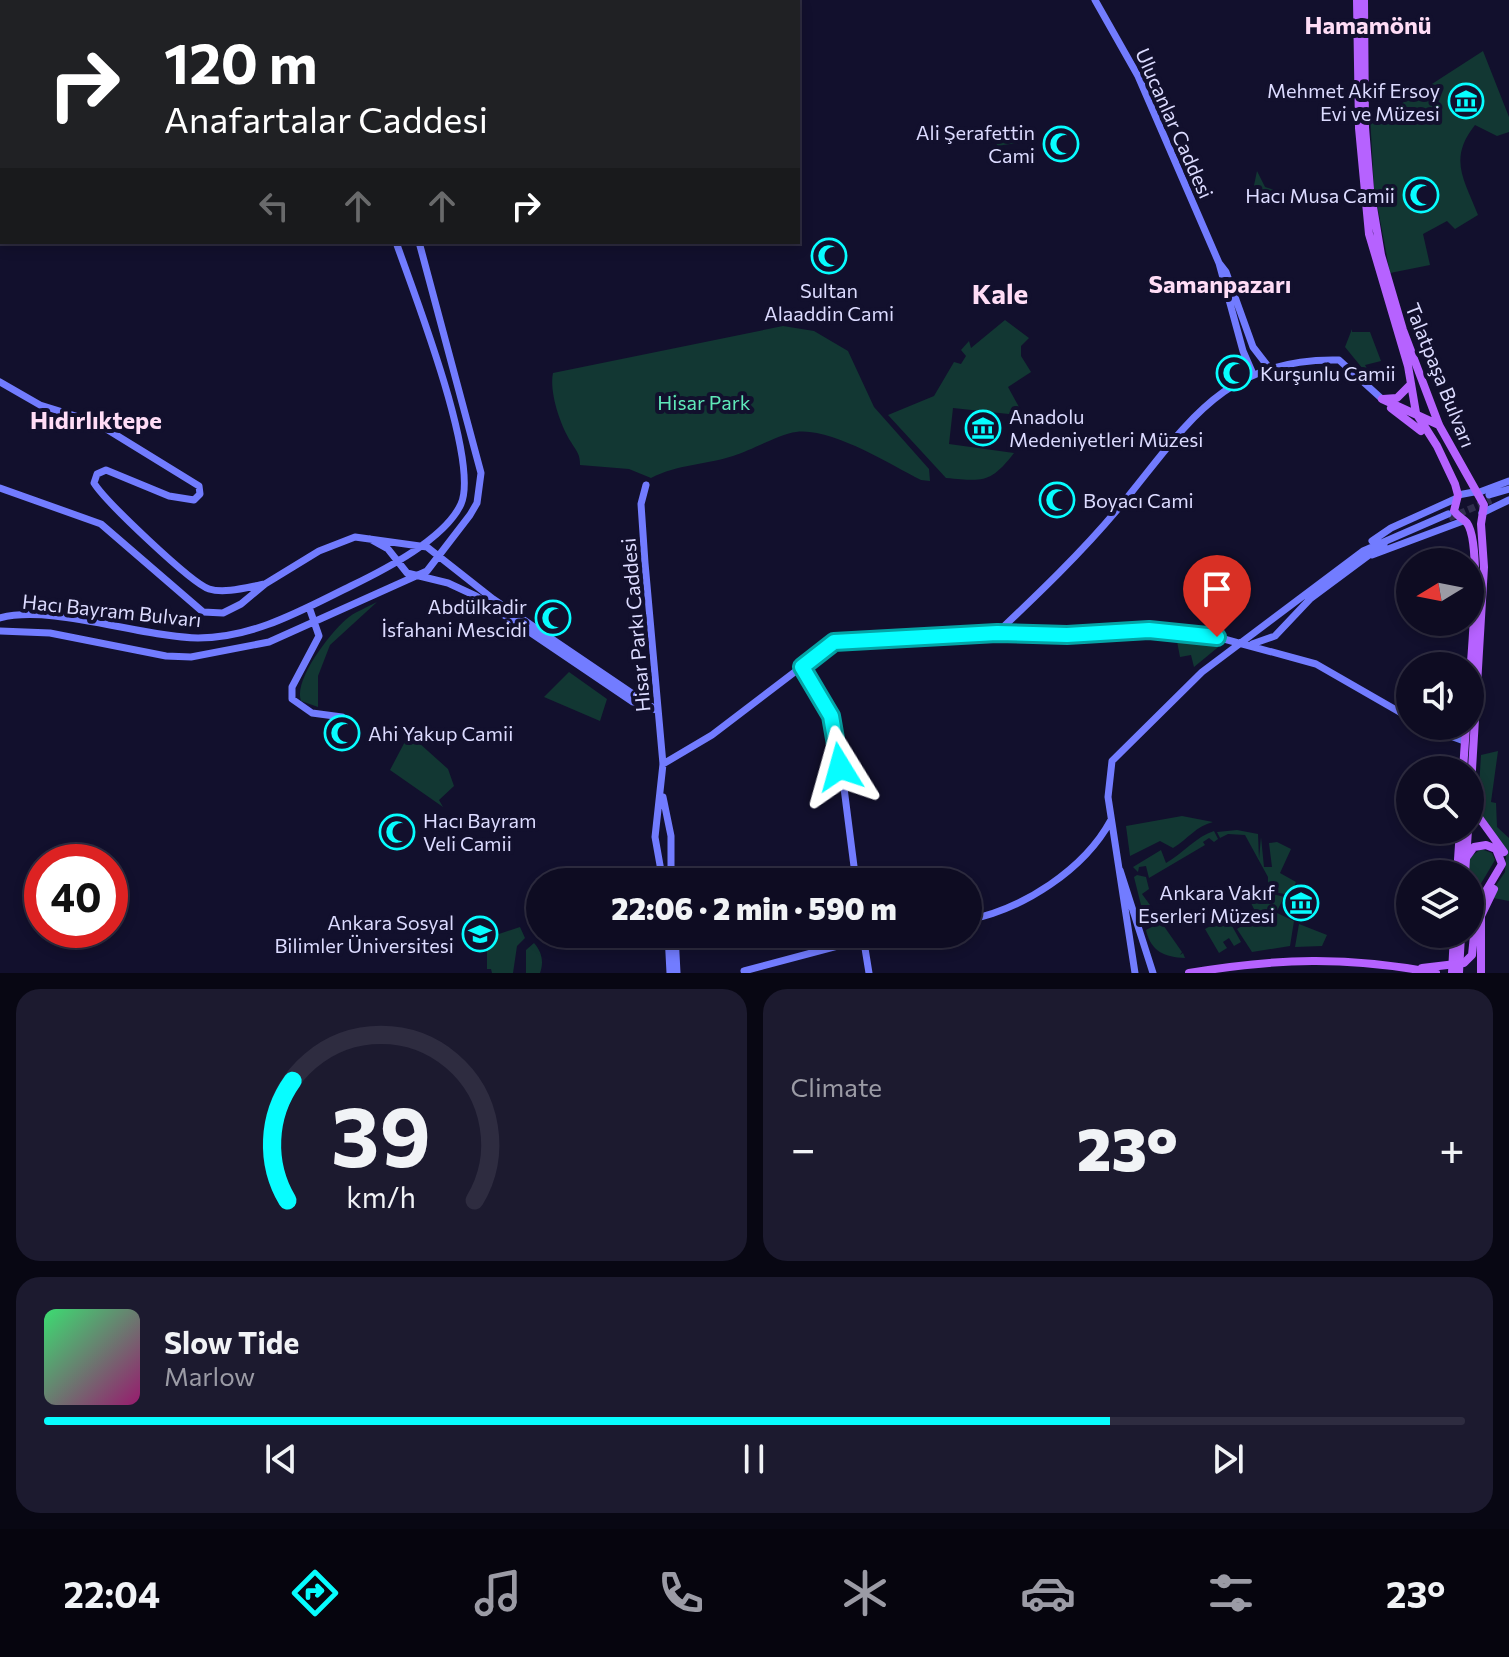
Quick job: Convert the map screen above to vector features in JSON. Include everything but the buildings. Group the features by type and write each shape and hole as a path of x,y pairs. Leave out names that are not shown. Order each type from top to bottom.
{"main road":[{"name":"Ulucanlar Caddesi","path":"1095,0 1138,76 1219,263"},
{"name":"Talatpaşa Bulvarı","path":"1357,0 1359,128 1366,215 1379,276 1411,383 1416,413 1445,460 1457,497 1454,511 1465,521 1475,567 1471,652"},
{"name":"Talatpaşa Bulvarı","path":"1364,0 1365,127 1377,233 1400,320 1439,425 1475,493 1483,502 1484,567 1473,756"},
{"name":"Hacı Bayram Bulvarı","path":"0,618 33,615 199,638 268,625 397,563 416,546 460,504 464,465 461,444 397,244"},
{"name":"Hacı Bayram Bulvarı","path":"0,631 50,633 166,656 191,657 244,649 316,622 374,593 418,577 438,556 477,503 481,473 420,244"},
{"path":"1219,263 1226,272 1253,347 1270,369"},
{"path":"1219,263 1243,351 1253,374"},
{"path":"997,633 1115,512 1200,410 1222,390 1253,374 1339,360 1427,435"},
{"path":"0,382 40,405 95,422 199,486 200,494 194,500 169,496 106,470 97,474 94,483 109,504 195,582 217,591 265,584"},
{"path":"1382,399 1397,398 1411,383"},
{"path":"1382,399 1439,425"},
{"path":"1244,643 1257,644 1272,637 1391,528 1457,497 1509,481"},
{"name":"Hisar Parkı Caddesi","path":"646,485 642,513 663,764 662,788"},
{"path":"0,488 101,524 203,612 223,613 319,551 355,537 427,547 493,599 658,711"},
{"path":"1490,497 1509,491"},
{"path":"1365,554 1465,521 1509,500"},
{"path":"1153,973 1119,868 1107,788 1112,761 1202,672 1365,554 1449,516"},
{"path":"366,537 388,549 397,563 418,577 448,583 476,596 633,702 658,711"},
{"path":"309,607 316,622 318,640 292,687 292,699 312,713 342,717"},
{"path":"1013,618 1015,634"},
{"path":"1273,621 1272,637 1283,654"},
{"path":"663,764 712,735 834,642 997,633 1174,630 1244,643 1331,671 1396,710"},
{"path":"802,667 831,716 837,733 854,868"},
{"path":"1463,756 1464,741"},
{"path":"662,788 670,831 671,868"},
{"path":"661,868 655,835 662,788"},
{"path":"982,915 1025,901 1096,844 1111,820"},
{"path":"1481,973 1481,916 1507,864 1503,850 1484,828"},
{"path":"655,835 670,831"},
{"path":"1466,858 1467,844"},
{"path":"1413,969 1460,964 1472,955 1477,906 1502,864 1496,849 1486,845 1474,847 1466,858"},
{"path":"657,847 671,846"},
{"path":"1119,868 1119,887 1135,973"},
{"path":"669,948 670,973"},
{"path":"676,948 677,973"},
{"path":"744,971 823,948"},
{"path":"866,948 869,973"},
{"path":"1452,973 1453,948"},
{"path":"1459,973 1460,948"},
{"path":"1189,973 1289,959 1329,959 1436,973"}],"green space":[{"path":"1483,51 1509,117 1509,132 1497,136 1475,125 1462,148 1461,169 1478,215 1455,229 1447,221 1423,234 1430,265 1390,273 1374,188 1370,115 1387,113"},
{"path":"1021,131 1023,142 997,146 995,133"},
{"path":"1257,171 1265,187 1283,193 1278,204 1252,195"},
{"path":"1005,320 1029,338 1021,346 1021,356 1031,372 1008,387 1019,407 1018,415 953,408 949,444 1014,453 998,470 985,478 946,478 888,415 934,396 954,362 961,364 966,356 961,350 969,341 971,348"},
{"name":"Hisar Park","path":"783,326 814,331 848,351 874,407 929,469 930,481 921,480 842,441 810,432 789,433 733,456 671,470 651,478 629,469 580,465 578,453 556,408 553,373"},
{"path":"1352,329 1352,332 1370,332 1381,361 1365,365 1376,385 1345,347"},
{"path":"377,602 330,645 318,676 318,707 301,701 303,681 324,644 349,617"},
{"path":"1176,636 1222,644 1194,667 1191,655 1180,657"},
{"path":"569,672 607,699 600,721 544,697"},
{"path":"409,734 448,769 454,786 439,800 443,807 390,770"},
{"path":"1498,751 1491,802 1496,803 1497,827 1509,838 1509,901 1488,897 1505,872 1506,856 1484,828 1484,756 1481,755"},
{"path":"1182,816 1213,822 1173,848 1160,841 1130,856 1126,826"},
{"path":"1237,830 1258,834 1259,859 1261,837 1264,867 1272,867 1269,843 1277,842 1291,849 1280,873 1296,882 1290,895 1268,891 1268,877 1245,835 1228,834 1220,838 1217,832"},
{"path":"1214,831 1218,839 1214,842 1209,838 1203,842 1205,845 1149,878 1146,866 1139,867 1138,872 1133,867 1161,850 1166,863"},
{"path":"1481,849 1492,853 1495,860 1484,878 1484,860 1469,858"},
{"path":"1134,877 1146,877 1149,889 1142,894 1150,905 1142,909"},
{"path":"1269,893 1284,897 1277,911 1257,915 1251,903"},
{"path":"1277,913 1294,921 1290,946 1252,952 1237,929 1258,916"},
{"path":"1227,917 1241,942 1234,946 1229,938 1223,942 1227,948 1219,953 1205,929"},
{"path":"1161,922 1182,952 1180,955 1183,953 1185,958 1165,955 1151,944 1146,930"},
{"path":"1299,924 1327,935 1322,946 1295,947"},
{"path":"520,927 525,938 517,946 513,973 492,973 491,969 487,969 487,938"},
{"path":"526,950 539,950 542,957 540,973 526,973"}],"tunnel":[{"path":"1449,518 1491,500"}],"place":[{"name":"Mehmet Akif Ersoy Evi ve Müzesi","path":"1466,101"},
{"name":"Ali Şerafettin Cami","path":"1061,144"},
{"name":"Hacı Musa Camii","path":"1421,195"},
{"name":"Sultan Alaaddin Cami","path":"829,256"},
{"name":"Kurşunlu Camii","path":"1234,373"},
{"name":"Anadolu Medeniyetleri Müzesi","path":"983,428"},
{"name":"Boyacı Cami","path":"1057,500"},
{"name":"Abdülkadir İsfahani Mescidi","path":"553,618"},
{"name":"Ahi Yakup Camii","path":"342,733"},
{"name":"Hacı Bayram Veli Camii","path":"397,832"},
{"name":"Ankara Vakıf Eserleri Müzesi","path":"1301,903"},
{"name":"Ankara Sosyal Bilimler Üniversitesi","path":"480,934"}],"district":[{"name":"Hamamönü","path":"1368,24"},
{"name":"Samanpazarı","path":"1220,283"},
{"name":"Kale","path":"1000,293"},
{"name":"Hıdırlıktepe","path":"96,419"}],"route":[{"path":"840,767 837,733 831,716 802,667 834,642 997,633 1067,635 1149,630 1174,630 1217,637"}]}
